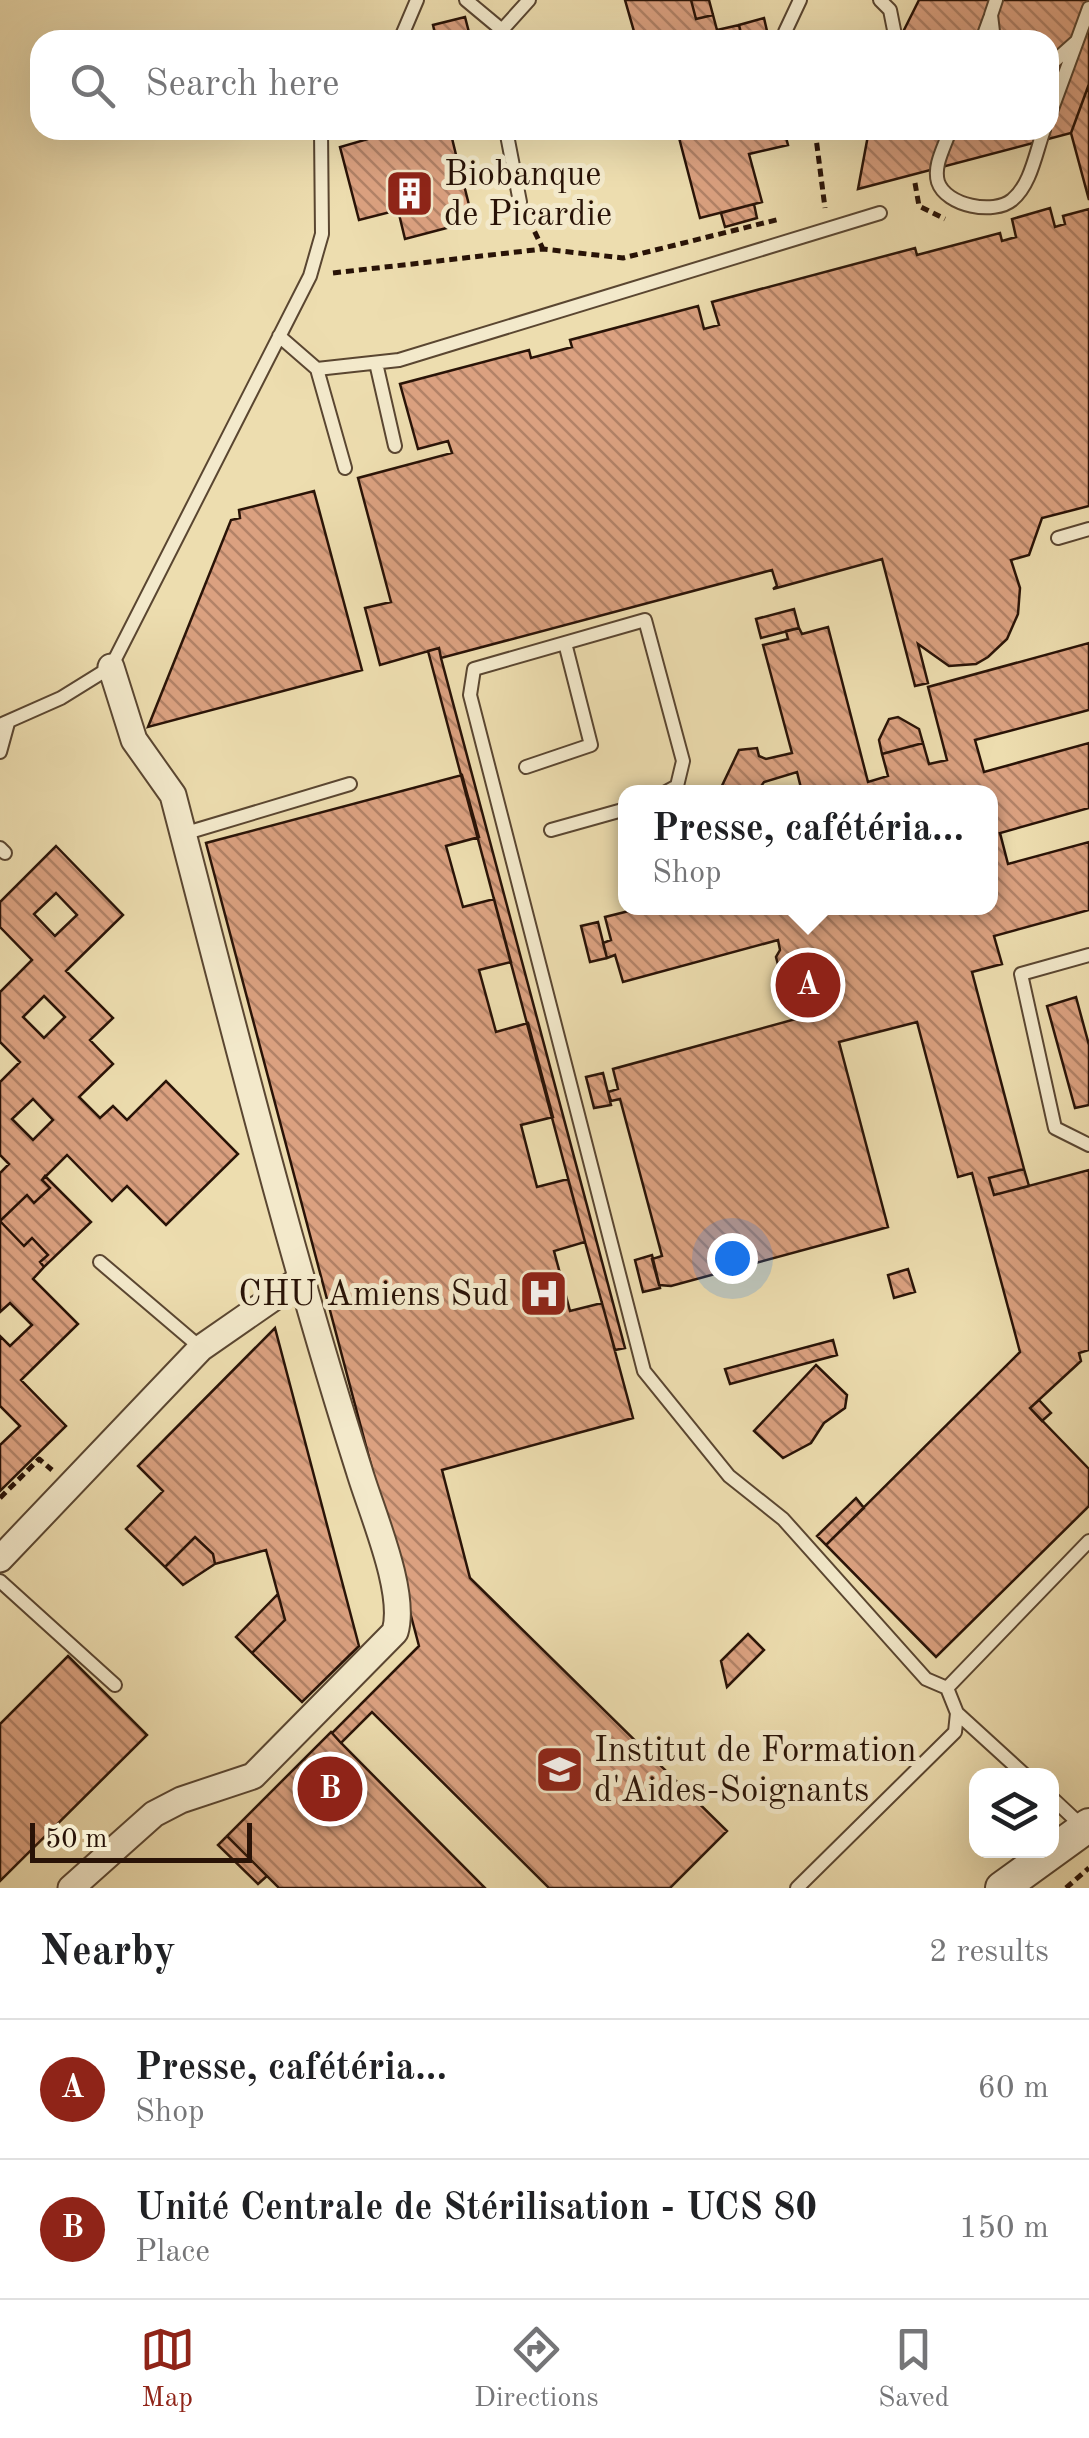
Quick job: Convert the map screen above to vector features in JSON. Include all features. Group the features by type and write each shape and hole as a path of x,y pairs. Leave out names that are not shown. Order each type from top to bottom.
{"street":[{"path":"71,1888 154,1814 180,1800 253,1776 396,1632 399,1619 387,1562 298,1280 173,795 134,740 110,667"},
{"path":"0,1558 202,1348 298,1280"},
{"path":"1002,1888 1083,1830"},
{"path":"1034,1888 1083,1830"}],"lane":[{"path":"404,30 417,0"},
{"path":"466,0 495,30"},
{"path":"504,30 529,0"},
{"path":"786,30 800,0"},
{"path":"880,0 890,10 894,30"},
{"path":"986,30 996,0"},
{"path":"1059,90 1089,8"},
{"path":"991,15 993,30"},
{"path":"1059,57 1077,41"},
{"path":"0,752 4,724 110,667 310,276 322,234 321,140"},
{"path":"508,140 520,202"},
{"path":"946,140 936,169 939,186 956,201 995,208 1011,201 1024,187 1040,140"},
{"path":"317,370 399,360 880,212"},
{"path":"280,336 317,370 345,468"},
{"path":"376,363 395,446"},
{"path":"1058,538 1089,529"},
{"path":"676,785 683,761 645,620 474,669 470,696 644,1371 729,1476 783,1519 926,1678 947,1688 957,1713 956,1732 797,1888"},
{"path":"526,767 591,745 565,642"},
{"path":"183,834 350,784"},
{"path":"550,830 618,811"},
{"path":"1089,955 1020,974 1054,1128 1089,1145"},
{"path":"100,1262 202,1348"},
{"path":"947,1688 1089,1541"},
{"path":"0,1581 116,1686"},
{"path":"957,1713 1017,1768"},
{"path":"1059,1805 1083,1830"}],"path":[{"path":"808,212 826,207 816,140"},
{"path":"520,202 543,249"},
{"path":"310,276 543,249 624,258 789,216"},
{"path":"0,1498 39,1459 69,1486"},
{"path":"1066,1888 1089,1868"}],"building":[{"path":"625,0 691,0 696,19 713,15 717,30 634,30"},
{"path":"691,0 709,0 713,15 696,19"},
{"path":"919,0 1089,0 1089,84 1071,133 1059,136 1059,30 904,30"},
{"path":"465,17 468,30 434,30 433,25"},
{"path":"764,18 767,30 740,30 739,25"},
{"path":"1089,84 1089,200 1071,133"},
{"name":"Biobanque de Picardie","path":"364,140 452,140 458,163 468,161 471,175 462,177 473,221 405,239 398,210 359,220 340,147"},
{"path":"680,140 787,140 788,145 749,154 762,202 700,218"},
{"path":"867,140 1044,140 858,189"},
{"path":"754,204 757,218 725,227 721,213"},
{"path":"1050,208 1055,227 1065,224 1063,216 1089,209 1089,506 1042,518 1029,555 1011,560 1020,588 1018,614 1007,639 988,657 976,664 949,666 918,644 928,683 915,686 882,559 773,589 777,586 772,570 441,658 439,648 380,665 365,608 391,602 358,478 452,453 448,441 418,449 400,384 529,350 531,358 572,347 570,340 698,306 704,329 719,325 712,302 915,248 917,255 1000,233 1002,241 1016,237 1012,219"},
{"path":"314,491 362,670 148,727 231,520 240,518 239,510"},
{"path":"794,609 799,628 761,638 756,619"},
{"path":"828,627 868,782 888,776 882,754 923,743 929,764 947,760 928,687 1089,643 1089,710 975,740 984,772 1089,743 1089,808 1000,833 1008,864 1089,842 1089,910 994,936 1002,964 972,972 1024,1169 989,1178 994,1195 1089,1170 1089,1350 1079,1353 1081,1361 1030,1408 1089,1469 1089,1506 936,1657 826,1545 1020,1352 972,1173 958,1177 917,1022 839,1042 888,1227 671,1286 659,1285 652,1259 662,1256 620,1099 611,1101 608,1092 618,1089 613,1069 796,1019 785,991 790,983 781,976 776,957 780,950 778,940 623,982 615,955 607,958 603,943 611,940 605,917 618,914 998,915 998,785 800,785 797,772 762,785 722,785 739,750 757,748 759,756 766,759 792,753 763,645 788,639 786,631 799,628 802,634"},
{"path":"439,648 625,1348 615,1350 585,1242 428,651"},
{"path":"898,717 919,729 923,743 882,754 879,740 889,719"},
{"path":"462,775 479,837 446,846 463,907 494,899 511,962 479,970 496,1032 528,1023 553,1117 521,1125 537,1187 568,1179 585,1242 554,1251 570,1311 602,1303 633,1418 442,1470 470,1578 727,1831 670,1888 549,1888 372,1712 341,1743 332,1733 419,1646 206,843"},
{"path":"56,846 123,915 66,971 113,1018 90,1040 113,1064 79,1097 100,1118 113,1106 127,1120 166,1081 238,1154 166,1225 127,1186 112,1201 67,1155 42,1180 50,1188 34,1203 27,1195 0,1221 0,1173 9,1164 0,1155 0,1082 20,1062 0,1042 0,992 32,960 0,927 0,902","holes":["56,893 77,915 55,936 34,914","44,996 65,1017 44,1038 23,1017","33,1099 53,1120 33,1140 12,1119"]},
{"path":"598,922 607,958 590,962 581,926"},
{"path":"1076,997 1089,1045 1089,1105 1075,1108 1047,1006"},
{"path":"603,1073 611,1105 594,1108 586,1077"},
{"path":"1024,1169 1029,1186 994,1195 989,1178"},
{"path":"45,1176 91,1222 44,1267 40,1262 48,1255 32,1238 24,1246 0,1221 27,1195 34,1203 50,1188 42,1180"},
{"path":"0,1221 24,1246 32,1238 48,1255 40,1262 44,1267 33,1279 78,1324 21,1380 66,1426 0,1491 0,1445 20,1426 0,1406 0,1336 10,1346 32,1325 10,1303 0,1312"},
{"path":"652,1255 660,1288 643,1292 635,1260"},
{"path":"908,1269 915,1292 894,1298 888,1275"},
{"path":"275,1328 359,1646 302,1702 252,1653 285,1620 266,1550 215,1564 213,1554 195,1537 165,1567 126,1529 163,1491 138,1466"},
{"path":"833,1340 837,1355 730,1384 725,1369"},
{"path":"816,1365 847,1395 845,1408 824,1423 811,1443 783,1458 754,1431"},
{"path":"1039,1400 1051,1413 1042,1421 1030,1408"},
{"path":"856,1498 864,1508 826,1545 817,1536"},
{"path":"195,1537 213,1554 215,1564 183,1585 165,1567"},
{"path":"278,1594 285,1620 252,1653 236,1637"},
{"path":"748,1634 764,1650 727,1687 721,1661"},
{"path":"68,1656 147,1735 0,1881 0,1724"},
{"path":"331,1732 485,1888 279,1888 227,1836"},
{"path":"227,1836 267,1876 258,1884 218,1845"}],"place":[{"name":"Biobanque de Picardie","path":"409,193"},
{"name":"Presse, cafétéria...","path":"808,985"},
{"name":"CHU Amiens Sud","path":"544,1293"},
{"name":"Institut de Formation d'Aides-Soignants","path":"559,1769"},
{"name":"Unité Centrale de Stérilisation - UCS 80","path":"330,1789"}]}
